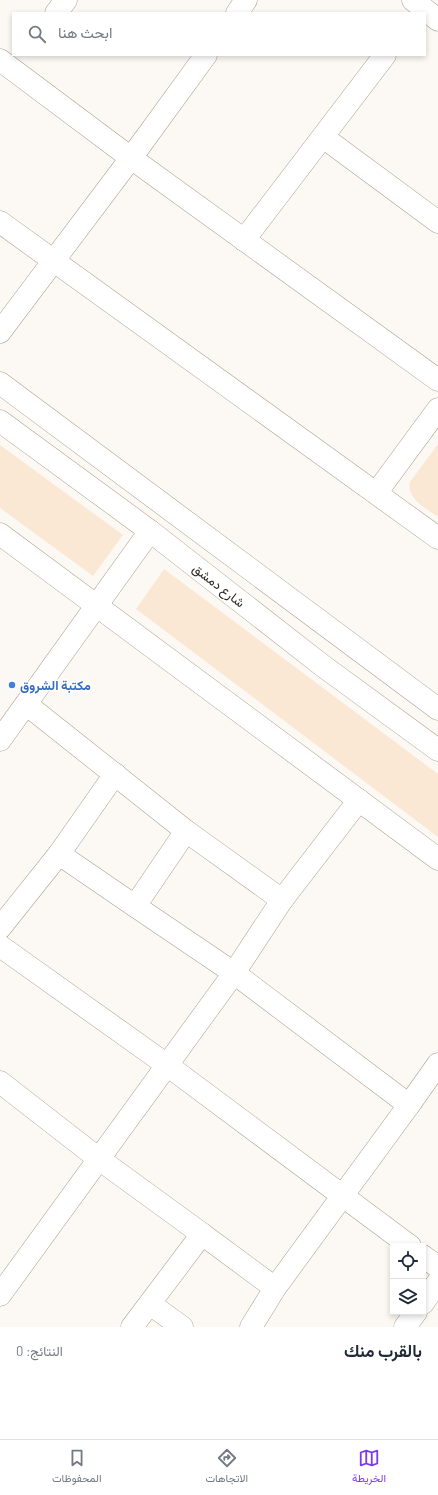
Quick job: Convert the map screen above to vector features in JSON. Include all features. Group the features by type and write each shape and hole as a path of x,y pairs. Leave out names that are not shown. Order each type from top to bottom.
{"street":[{"path":"57,12 66,0"},
{"path":"238,12 246,0"},
{"path":"0,332 131,158 205,56"},
{"path":"244,240 384,56"},
{"path":"12,61 131,158 438,380"},
{"path":"323,137 434,212"},
{"path":"0,222 377,492 438,538"},
{"path":"0,383 438,709"},
{"path":"377,492 438,409"},
{"name":"شارع دمشق","path":"0,421 150,531 323,666 438,750"},
{"path":"3,729 26,704 150,531"},
{"path":"0,534 438,859"},
{"path":"323,666 342,639"},
{"path":"26,704 186,831 282,900"},
{"path":"0,928 58,854 115,774"},
{"path":"0,1295 234,973 282,900 359,800"},
{"path":"135,906 186,831"},
{"path":"58,854 234,973 409,1105"},
{"path":"0,946 167,1065 406,1243"},
{"path":"251,1327 276,1288 438,1064"},
{"path":"0,1082 99,1158 276,1288"},
{"path":"132,1327 202,1234"},
{"path":"426,1258 438,1267"},
{"path":"426,1299 438,1282"},
{"path":"150,1304 182,1327"},
{"path":"405,1327 414,1315"}],"shaded area":[{"path":"438,444 438,517 414,498 411,493 410,482"},
{"path":"0,445 123,535 93,576 0,508"},
{"path":"164,569 438,774 438,837 136,609"}],"place":[{"name":"مكتبة الشروق","path":"12,685"}]}
